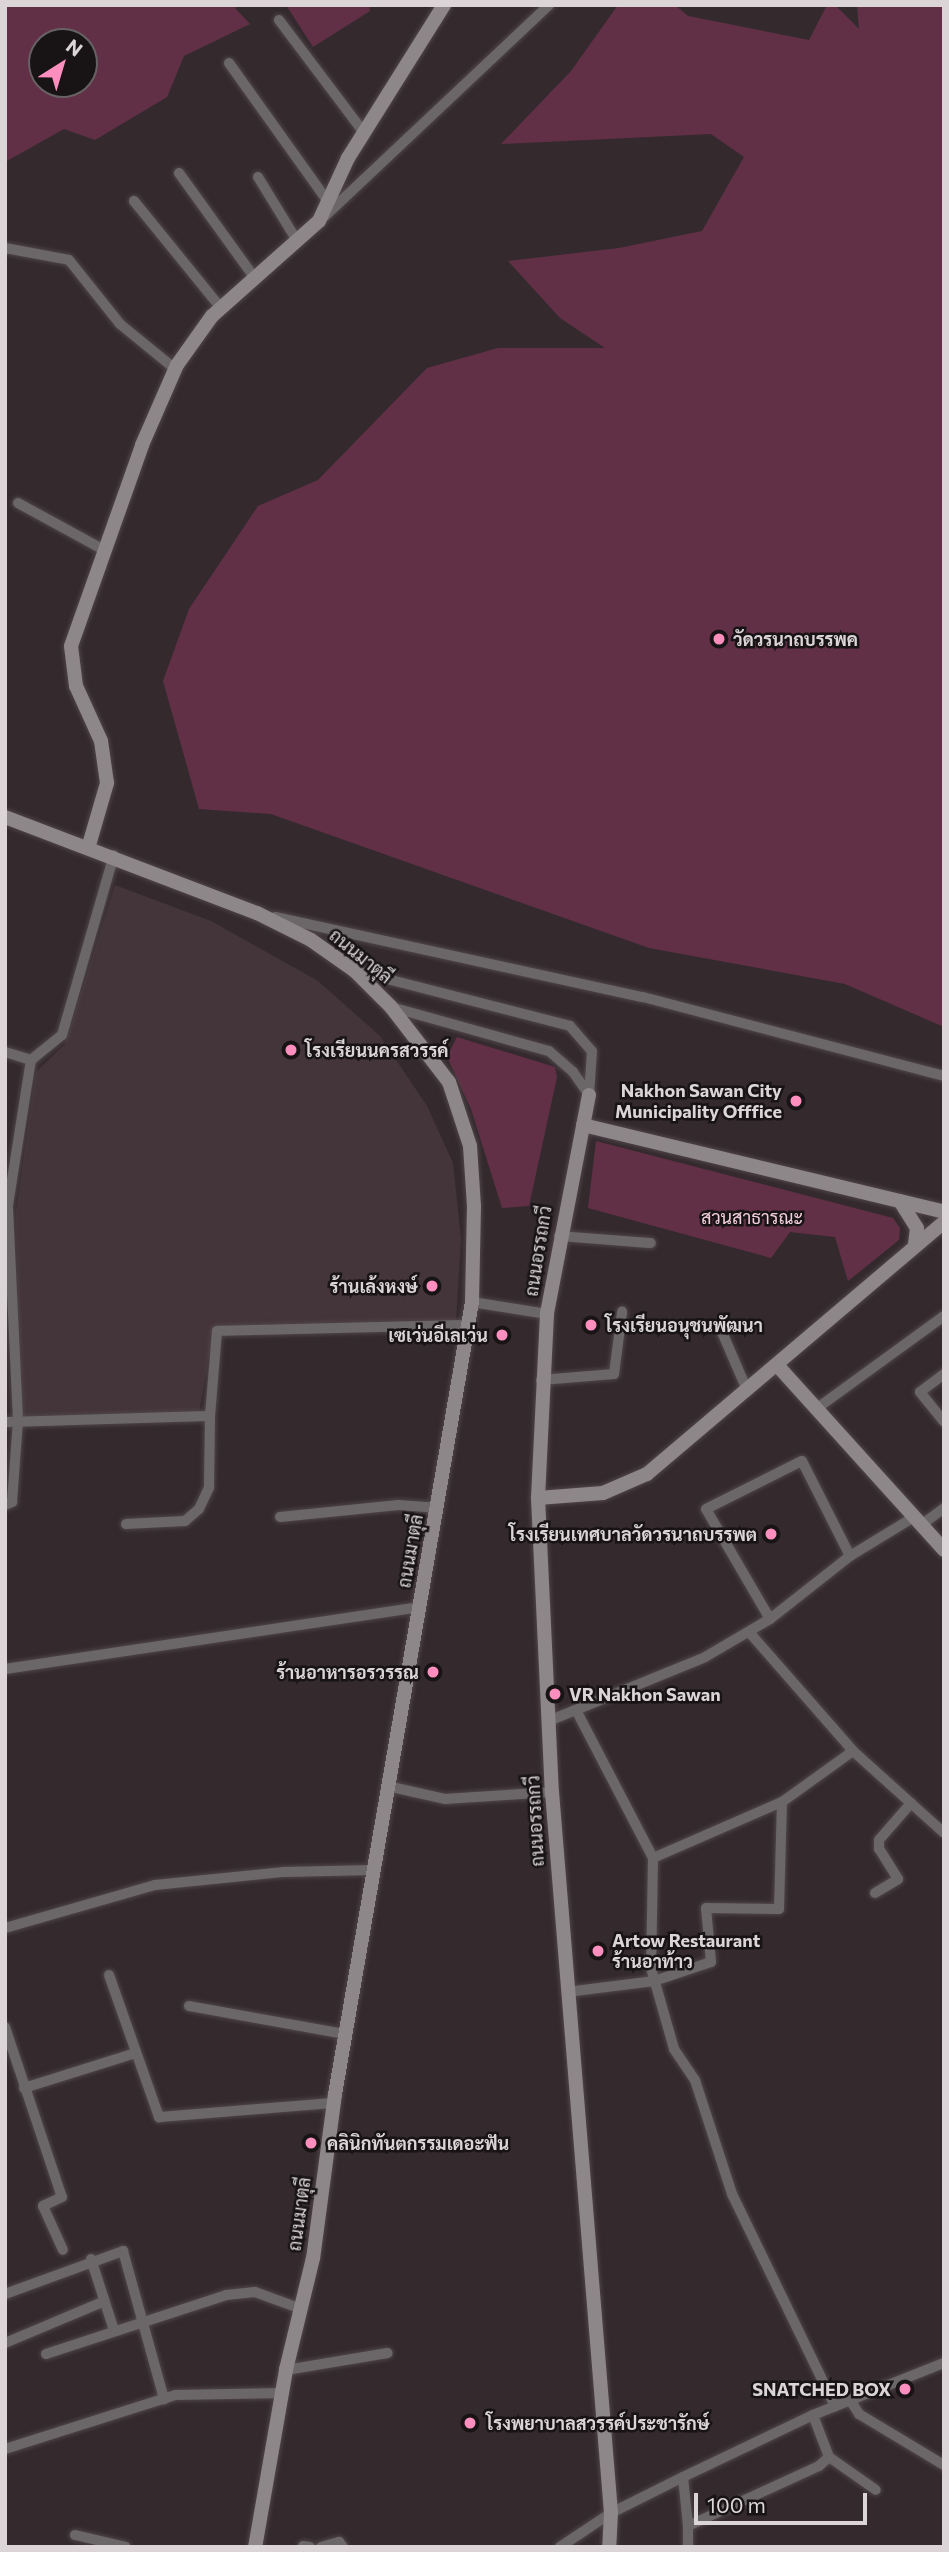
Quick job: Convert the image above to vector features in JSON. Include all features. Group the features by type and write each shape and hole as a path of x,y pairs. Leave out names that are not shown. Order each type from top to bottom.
{"street":[{"path":"319,221 364,133 444,5"},
{"path":"89,845 107,783 101,741 76,686 71,646 104,550 175,369 221,308 319,221 548,5"},
{"path":"279,20 364,133"},
{"path":"229,63 328,202"},
{"path":"179,173 254,277"},
{"path":"258,177 296,239"},
{"path":"134,201 221,308"},
{"path":"5,248 69,260 120,324 175,369"},
{"path":"18,503 104,550"},
{"name":"ถนนมาตุลี","path":"5,817 89,845 257,913 311,940 355,971 391,1007 449,1082 470,1146 474,1206 472,1303 333,2103 313,2258 286,2370 285,2393 255,2547"},
{"path":"5,1505 12,1503 18,1420 9,1327 7,1205 31,1060 62,1035 114,855"},
{"path":"257,913 643,997 944,1076"},
{"path":"355,971 570,1026 592,1051 589,1095"},
{"path":"391,1007 549,1051 573,1072 589,1095"},
{"path":"5,1052 31,1060"},
{"name":"ถนนอรรถกวี","path":"589,1095 559,1236 547,1314 541,1380 538,1498 551,1720 552,1792 611,2513 609,2547"},
{"path":"583,1125 944,1212"},
{"path":"900,1201 916,1224 915,1244"},
{"path":"538,1498 603,1493 647,1474 944,1222"},
{"path":"559,1236 651,1243"},
{"path":"472,1303 547,1314"},
{"path":"541,1380 614,1374 622,1312"},
{"path":"816,1409 944,1316"},
{"path":"126,1524 185,1521 198,1509 209,1488 210,1416 217,1331 468,1325"},
{"path":"719,1325 747,1390"},
{"path":"777,1365 944,1550"},
{"path":"944,1374 920,1392 944,1422"},
{"path":"5,1422 210,1416"},
{"path":"770,1619 705,1509 802,1461 850,1556"},
{"path":"280,1517 397,1505 437,1508"},
{"path":"551,1720 705,1657 770,1619 850,1556 944,1508"},
{"path":"5,1670 420,1607"},
{"path":"748,1632 853,1751 944,1833"},
{"path":"576,1710 653,1858 654,1981 674,2049 695,2080 732,2193 835,2406"},
{"path":"653,1858 782,1802 853,1751"},
{"path":"387,1786 445,1799 552,1792"},
{"path":"567,1992 654,1981 711,1962 706,1908 779,1909 782,1802"},
{"path":"876,1893 898,1879 879,1849 879,1840 911,1803"},
{"path":"5,1928 155,1885 284,1872 374,1870"},
{"path":"109,1975 157,2114 165,2119 333,2103"},
{"path":"189,2006 345,2035"},
{"path":"5,2027 62,2197 43,2206 63,2250"},
{"path":"24,2088 136,2053"},
{"path":"5,2294 90,2259 124,2252 164,2399"},
{"path":"90,2259 114,2330"},
{"path":"46,2354 226,2294 254,2292 299,2308"},
{"path":"5,2343 105,2301"},
{"path":"286,2370 388,2353"},
{"path":"560,2547 611,2513 813,2414 944,2362"},
{"path":"5,2449 164,2399 285,2393"},
{"path":"850,2400 859,2414 944,2465"},
{"path":"813,2414 829,2456 876,2490"},
{"path":"688,2526 819,2466 829,2456"},
{"path":"683,2477 688,2547"},
{"path":"75,2535 126,2547"},
{"path":"321,2547 340,2542 343,2547"}],"shaded area":[{"path":"115,885 211,921 318,981 380,1036 427,1106 453,1163 461,1239 456,1321 214,1328 199,1412 20,1417 16,1211 36,1072 65,1044"}],"green space":[{"path":"5,5 238,5 235,8 250,24 184,56 167,97 95,140 64,129 5,162"},
{"path":"286,5 369,5 370,11 313,47"},
{"path":"618,5 675,5 688,16 809,40 827,5 835,5 859,29 857,5 944,5 944,1027 845,984 649,948 271,814 199,809 163,681 189,609 258,506 318,480 427,368 498,348 605,348 560,318 508,261 619,248 702,231 744,157 711,134 501,144 571,71"},
{"path":"457,1037 555,1067 557,1077 529,1206 502,1208 471,1109 447,1057"},
{"name":"สวนสาธารณะ","path":"596,1141 893,1218 900,1228 899,1240 848,1281 835,1237 790,1232 771,1258 588,1208"}],"place":[{"name":"วัดวรนาถบรรพค","path":"719,639"},
{"name":"โรงเรียนนครสวรรค์","path":"291,1050"},
{"name":"Nakhon Sawan City Municipality Offfice","path":"796,1101"},
{"name":"ร้านเล้งหงษ์","path":"432,1286"},
{"name":"โรงเรียนอนุชนพัฒนา","path":"591,1325"},
{"name":"เซเว่นอีเลเว่น","path":"502,1335"},
{"name":"โรงเรียนเทศบาลวัดวรนาถบรรพต","path":"771,1534"},
{"name":"ร้านอาหารอรวรรณ","path":"433,1672"},
{"name":"VR Nakhon Sawan","path":"555,1694"},
{"name":"Artow Restaurant ร้านอาท้าว","path":"598,1951"},
{"name":"คลินิกทันตกรรมเดอะฟัน","path":"311,2143"},
{"name":"SNATCHED BOX","path":"905,2389"},
{"name":"โรงพยาบาลสวรรค์ประชารักษ์","path":"470,2423"}]}
